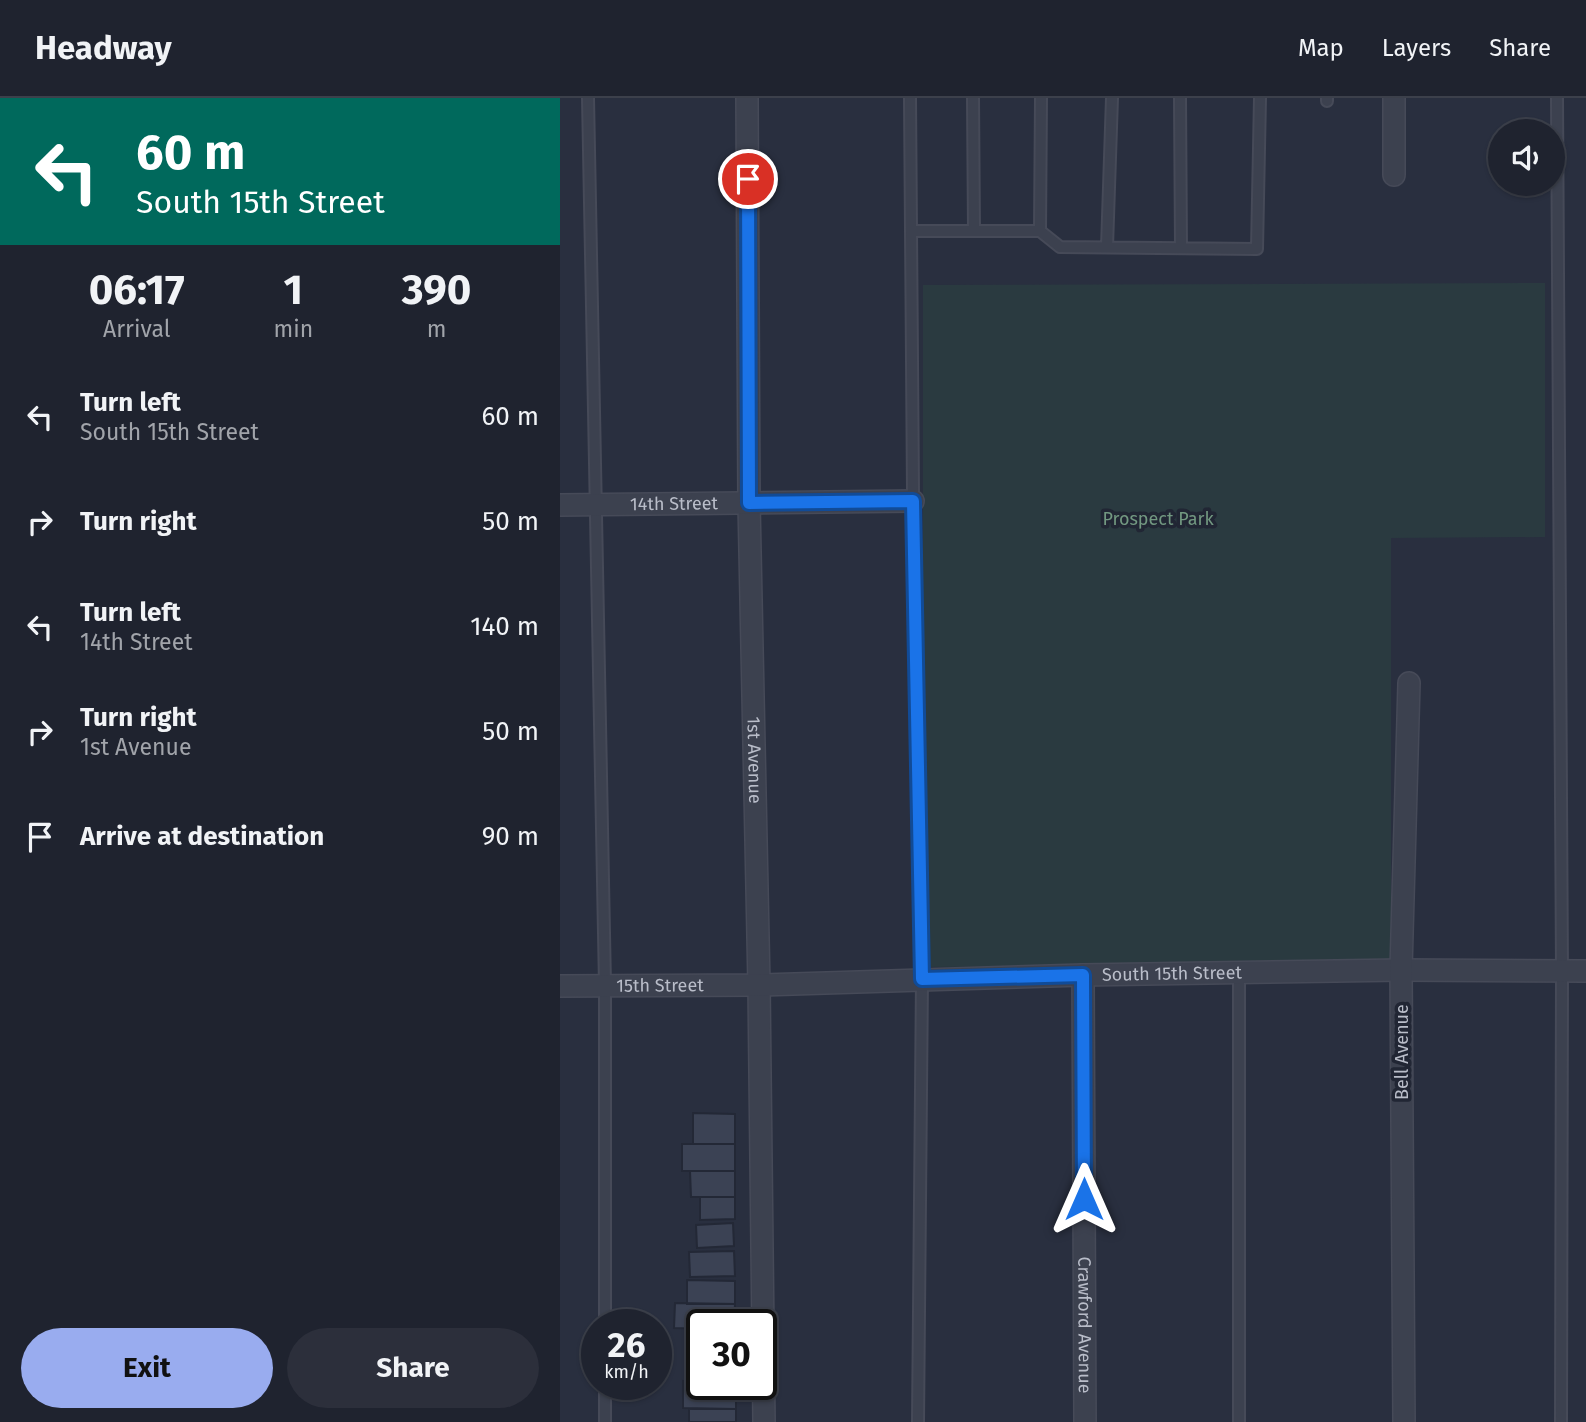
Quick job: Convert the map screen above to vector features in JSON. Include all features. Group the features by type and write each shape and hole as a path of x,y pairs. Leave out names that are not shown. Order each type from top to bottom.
{"street":[{"name":"1st Avenue","path":"747,98 749,503 759,985 764,1422"},
{"path":"1394,98 1394,175"},
{"name":"14th Street","path":"560,505 913,501"},
{"name":"Bell Avenue","path":"1404,1422 1401,970 1409,683"},
{"name":"South 15th Street","path":"759,985 1083,975 1401,970 1586,971"},
{"name":"Crawford Avenue","path":"1083,975 1085,1422"},
{"name":"15th Street","path":"560,986 759,985"}],"lane":[{"path":"588,98 605,985 605,1309"},
{"path":"911,98 913,501 922,979 918,1422"},
{"path":"973,98 974,231"},
{"path":"1040,231 1041,98"},
{"path":"1107,247 1112,98"},
{"path":"1180,98 1181,248"},
{"path":"911,231 1040,231 1060,247 1257,249 1260,98"},
{"path":"1558,98 1561,1422"},
{"path":"1239,973 1239,1422"},
{"path":"605,1400 605,1422"}],"green space":[{"name":"Prospect Park","path":"1545,283 1545,537 1391,538 1391,965 923,967 923,285"}],"building":[{"path":"693,1113 735,1114 735,1144 693,1144"},
{"path":"682,1144 735,1144 735,1171 682,1171"},
{"path":"690,1171 735,1171 735,1197 691,1197"},
{"path":"700,1197 735,1197 735,1219 700,1220"},
{"path":"733,1223 734,1246 697,1248 696,1225"},
{"path":"734,1251 735,1276 690,1277 689,1252"},
{"path":"687,1280 735,1281 735,1304 687,1304"},
{"path":"675,1303 735,1304 735,1309 686,1309 686,1328 674,1328"},
{"path":"683,1381 686,1381 686,1400 736,1400 736,1409 683,1408"},
{"path":"689,1409 736,1409 736,1422 689,1422"}],"route":[{"path":"748,179 749,503 913,501 922,979 1083,975 1084,1199"}]}
